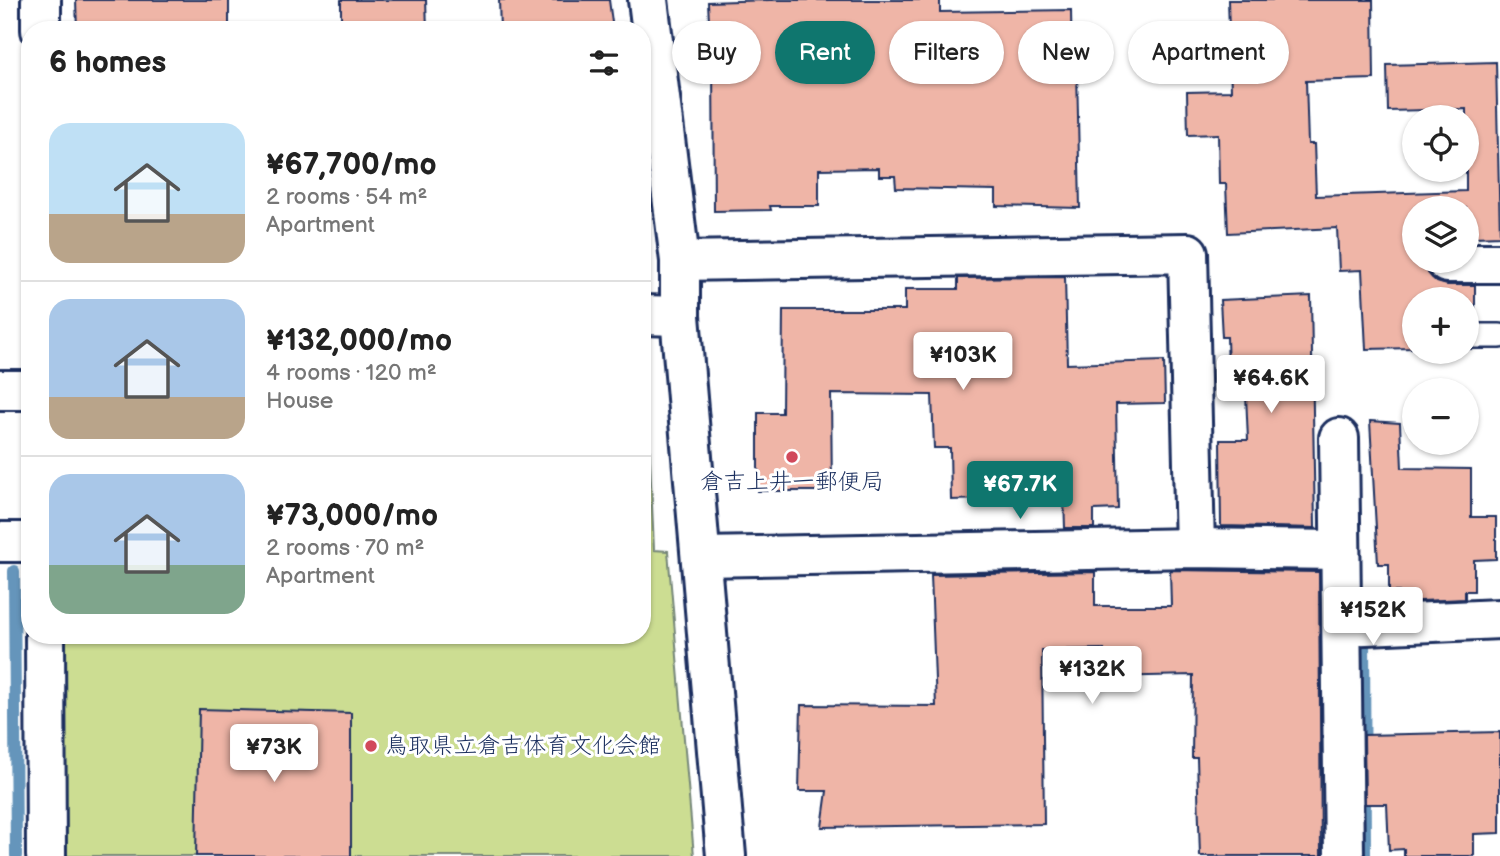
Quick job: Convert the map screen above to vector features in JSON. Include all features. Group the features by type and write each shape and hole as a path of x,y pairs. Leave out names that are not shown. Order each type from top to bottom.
{"street":[{"path":"41,0 41,21"},
{"path":"648,0 651,21"},
{"path":"651,24 680,261 680,316 726,856"},
{"path":"680,261 1188,253 1195,548"},
{"path":"1479,263 1500,263"},
{"path":"651,315 680,316"},
{"path":"0,390 21,390"},
{"path":"1339,438 1344,856"},
{"path":"0,542 21,542"},
{"path":"701,557 1195,548 1340,550"},
{"path":"1343,626 1500,619"},
{"path":"45,644 46,856"}],"lane":[{"path":"1479,336 1500,335"}],"green space":[{"name":"鳥取県立倉吉体育文化会館","path":"651,482 654,550 668,551 694,856 59,856 58,644 651,644"}],"building":[{"path":"76,0 229,0 229,21 77,21"},
{"path":"341,0 426,0 427,21 341,21"},
{"path":"499,0 609,0 612,21 500,21"},
{"path":"940,0 940,12 1071,10 1071,21 1018,21 1018,84 1077,84 1080,208 996,206 996,190 896,188 895,176 879,176 879,168 819,169 819,206 770,206 771,210 714,211 713,84 761,84 761,21 709,21 708,2"},
{"path":"1228,0 1373,0 1374,79 1306,81 1308,144 1314,144 1316,196 1466,191 1466,182 1479,182 1479,105 1402,105 1402,111 1388,111 1387,65 1496,62 1500,236 1479,237 1479,196 1402,196 1402,273 1428,273 1437,282 1447,285 1475,287 1402,287 1402,348 1366,349 1362,270 1339,271 1337,228 1228,233 1226,184 1219,184 1218,134 1188,135 1187,92 1231,91 1231,84 1289,84 1289,21 1229,21"},
{"path":"1065,277 1067,364 1164,361 1165,403 1116,404 1118,509 1094,510 1094,528 1065,528 1064,497 951,500 950,448 934,448 932,395 831,394 832,491 758,491 758,413 782,413 783,310 905,310 905,289 958,289 958,278"},
{"path":"1311,296 1315,528 1221,526 1220,440 1248,440 1245,372 1228,373 1227,337 1222,337 1220,300"},
{"path":"1370,421 1400,423 1402,468 1471,469 1471,517 1496,517 1496,559 1474,560 1474,591 1465,591 1465,599 1399,602 1399,592 1389,592 1389,564 1378,564"},
{"path":"1170,570 1319,572 1321,856 1200,856 1197,758 1192,758 1193,675 1105,677 1104,649 1042,650 1044,824 822,827 827,791 799,791 801,705 936,706 931,575 1095,572 1095,606 1171,606"},
{"path":"199,709 351,713 351,856 196,856"},
{"path":"1500,732 1500,833 1474,834 1474,856 1404,856 1404,849 1389,850 1387,804 1365,804 1364,735"}],"waterway":[{"path":"14,571 16,856"},
{"path":"1364,629 1365,856"}],"place":[{"name":"倉吉上井一郵便局","path":"792,457"},
{"name":"鳥取県立倉吉体育文化会館","path":"371,746"}]}
